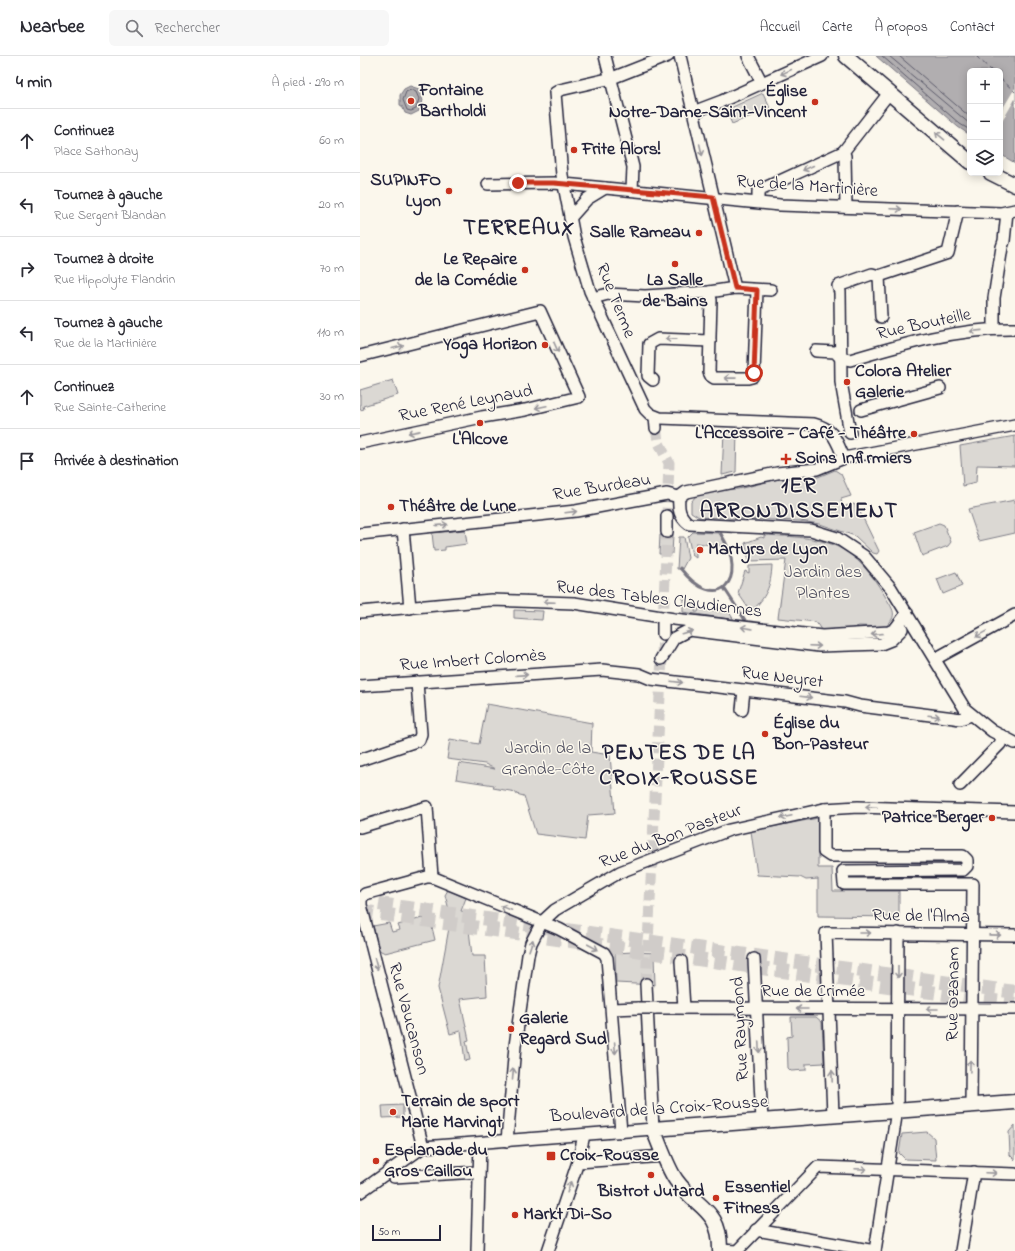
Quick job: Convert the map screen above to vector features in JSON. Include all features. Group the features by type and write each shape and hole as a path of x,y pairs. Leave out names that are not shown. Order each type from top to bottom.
{"main road":[{"path":"846,56 967,159"},
{"path":"997,176 1015,185"},
{"name":"Boulevard de la Croix-Rousse","path":"654,1129 1015,1102"},
{"path":"654,1129 676,1179 716,1223 720,1236 720,1250"}],"street":[{"path":"606,56 633,167 632,190"},
{"path":"612,78 668,56"},
{"path":"680,56 735,288"},
{"path":"748,56 762,83"},
{"path":"693,112 822,56"},
{"name":"Rue Terme","path":"612,78 560,90 555,93 564,185 570,218 592,298 645,408 655,423 814,424 825,427 832,433 844,458"},
{"path":"758,202 758,191 843,152 889,93"},
{"path":"843,152 845,156 846,207"},
{"name":"Rue de la Martinière","path":"488,184 518,183 564,185 713,197 777,204 1012,212"},
{"path":"570,218 587,199 605,188"},
{"path":"850,434 853,412 841,382 840,292 838,286 872,274 879,276 948,253 958,211"},
{"path":"994,329 994,298 1002,247 1012,212"},
{"path":"879,276 881,317"},
{"path":"592,298 608,294 646,296 709,292 735,288 771,290"},
{"path":"709,292 712,300 709,372 711,376 732,378 752,377 757,290"},
{"name":"Rue René Leynaud","path":"360,356 540,311 579,398 360,443"},
{"name":"Rue Bouteille","path":"840,358 850,360 948,334 994,329 1015,329"},
{"path":"653,380 648,376 649,344 658,339 710,341"},
{"path":"816,351 836,352 840,358"},
{"path":"853,412 940,388"},
{"name":"Rue Burdeau","path":"360,534 576,511 667,494 679,497 686,492 776,473 817,469 844,458 1015,425"},
{"path":"679,497 678,508 681,518 689,524 811,530 837,538 864,556 891,588 935,659 954,695 971,715 992,730 1015,743"},
{"path":"667,516 667,532"},
{"path":"403,529 410,608"},
{"name":"Rue des Tables Claudiennes","path":"360,612 491,600 574,603 674,619 822,636 888,632 895,629 907,613"},
{"name":"Rue des Tables Claudiennes","path":"661,659 674,638 689,630 796,645 819,646 881,644 891,640 900,633 905,625 907,613"},
{"path":"935,659 1015,615"},
{"path":"639,674 644,674 653,669"},
{"name":"Rue Neyret","path":"589,670 639,674 650,679 845,702 860,706 960,719 971,715"},
{"name":"Rue Imbert Colomès","path":"360,686 589,670"},
{"path":"360,760 419,740 421,734 416,682"},
{"path":"742,710 744,690"},
{"path":"960,785 1000,744 1003,736"},
{"path":"360,828 426,807 432,877"},
{"name":"Rue du Bon Pasteur","path":"542,922 555,910 620,872 729,830 824,809 858,807 1015,812"},
{"name":"Rue Ozanam","path":"824,809 824,852 830,856 964,856 967,860 967,866 963,870 844,871 844,884 973,884 971,1105"},
{"path":"361,899 365,894 432,877 559,929 604,953 607,958 612,1009 621,1132"},
{"name":"Rue Vaucanson","path":"361,899 361,905 423,1147"},
{"path":"507,1141 515,1046 528,955 531,944 542,922"},
{"name":"Rue de l'Alma","path":"829,1009 826,933 1015,935"},
{"path":"756,1230 875,1251 889,1170 897,1110 898,934"},
{"name":"Rue Raymond","path":"754,959 762,1121"},
{"path":"681,961 684,1008"},
{"path":"646,984 654,1129"},
{"name":"Rue de Crimée","path":"612,1009 1015,1009"},
{"path":"829,1009 833,1115"},
{"name":"Boulevard de la Croix-Rousse","path":"423,1147 654,1129"},
{"path":"548,1251 578,1162 584,1135"},
{"path":"478,1251 478,1172 480,1143"},
{"path":"360,1192 423,1147"},
{"path":"578,1162 665,1156"},
{"path":"720,1250 737,1251 815,1169 822,1167 1015,1174"},
{"path":"389,1170 394,1177 478,1172"},
{"path":"962,1251 974,1172"}],"green space":[{"path":"763,93 770,108 732,124 726,110"},
{"path":"393,380 398,395 363,406 364,409 360,410 360,390"},
{"path":"724,431 737,431 736,472 722,475"},
{"path":"1015,436 1015,466 977,465 976,483 963,486 960,446"},
{"name":"Jardin des Plantes","path":"835,470 841,474 851,496 841,499 842,507 854,504 861,514 879,551 877,554 873,553 855,536 820,524 800,521 699,517 691,512 691,502 696,496 726,489 738,489 783,478 818,477"},
{"path":"1015,500 1015,533 979,541 968,509"},
{"path":"939,523 944,525 951,542 948,546 922,556 914,532"},
{"path":"465,530 467,544 445,547 445,550 434,551 432,533"},
{"path":"693,532 719,533 725,544 719,546 696,543 696,558 692,555 688,537"},
{"path":"660,535 673,535 672,554 659,554"},
{"name":"Jardin des Plantes","path":"764,535 786,536 821,541 848,553 873,577 892,609 892,619 885,627 859,626 844,631 821,630 816,622 778,618 786,560 749,561 745,543 761,537 764,538"},
{"path":"679,537 684,537 688,558 682,569 677,569"},
{"path":"772,565 767,591 751,612 738,593 745,571 749,573 749,566"},
{"path":"956,572 962,586 943,594 937,579"},
{"path":"683,598 696,607 695,612 698,612 699,608 718,611 727,609 734,620 683,612"},
{"path":"514,610 543,611 542,620 514,618"},
{"name":"Jardin de la Grande-Côte","path":"487,704 592,723 591,752 610,755 615,813 588,815 585,840 536,834 524,796 516,794 516,792 493,788 494,785 456,779 459,763 495,769 485,764 447,759 450,739 479,744"},
{"path":"818,818 818,868 832,868 833,891 899,891 899,917 818,916 818,879 806,880 800,877 757,875 751,831"},
{"path":"448,890 466,898 461,911 467,912 472,956 485,956 487,996 460,999 469,1040 466,1041 470,1060 465,1061 461,1031 450,1034 438,988 451,917 445,895"},
{"path":"422,918 428,924 431,923 435,940 385,953 379,950 373,926 389,923 392,932 400,930 398,925"},
{"path":"615,953 658,953 658,956 654,956 655,985 616,983"},
{"path":"791,1017 816,1017 822,1022 824,1063 806,1064 806,1070 791,1071 788,1068 787,1037 792,1036"},
{"name":"Terrain de sport Marie Marvingt","path":"403,1105 403,1117 383,1118 382,1106"},
{"path":"1015,1125 1015,1160 1010,1155 1009,1132"},
{"path":"927,1132 934,1138 936,1160 905,1159 899,1153 902,1134"}],"water":[{"path":"876,56 1015,56 1015,163 1003,156 1003,68 967,68 967,133 958,127"},
{"name":"Fontaine Bartholdi","path":"410,86 419,89 423,101 419,111 411,115 405,113 400,105 400,95 404,89"}],"pier":[{"path":"1015,88 1015,99 1003,120 1003,108"}],"waterway":[{"path":"680,568 694,582 706,589 717,590 725,586 731,578 732,566 729,551 721,534"},
{"path":"724,588 745,620"}],"ferry route":[{"path":"976,56 989,68"},
{"path":"1003,81 1015,92"}],"tunnel":[{"path":"656,428 658,441 669,463 667,516"},
{"path":"663,623 667,532"},
{"path":"646,984 663,634"},
{"path":"379,904 1015,992"},
{"path":"360,911 1015,1004"}],"place":[{"name":"Fontaine Bartholdi","path":"411,101"},
{"name":"Église Notre-Dame-Saint-Vincent","path":"815,102"},
{"name":"Frite Alors!","path":"574,150"},
{"name":"SUPINFO Lyon","path":"449,191"},
{"name":"Salle Rameau","path":"699,233"},
{"name":"La Salle de Bains","path":"675,264"},
{"name":"Le Repaire de la Comédie","path":"525,270"},
{"name":"Yoga Horizon","path":"545,345"},
{"name":"Colora Atelier Galerie","path":"847,382"},
{"name":"L'Alcove","path":"480,423"},
{"name":"L'Accessoire - Café - Théâtre","path":"914,434"},
{"name":"Soins Infirmiers","path":"786,459"},
{"name":"Théâtre de Lune","path":"391,507"},
{"name":"Martyrs de Lyon","path":"700,550"},
{"name":"Église du Bon-Pasteur","path":"765,734"},
{"name":"Patrice Berger","path":"992,818"},
{"name":"Galerie Regard Sud","path":"511,1029"},
{"name":"Terrain de sport Marie Marvingt","path":"393,1112"},
{"name":"Croix-Rousse","path":"551,1156"},
{"name":"Esplanade du Gros Caillou","path":"376,1161"},
{"name":"Bistrot Jutard","path":"651,1175"},
{"name":"Essentiel Fitness","path":"716,1198"},
{"name":"Markt Di-So","path":"515,1215"}],"district":[{"name":"TERREAUX","path":"519,229"},
{"name":"1ER ARRONDISSEMENT","path":"799,500"},
{"name":"PENTES DE LA CROIX-ROUSSE","path":"679,766"}],"route":[{"path":"518,183 554,183 713,197 732,283 735,288 757,290 754,373"}]}
